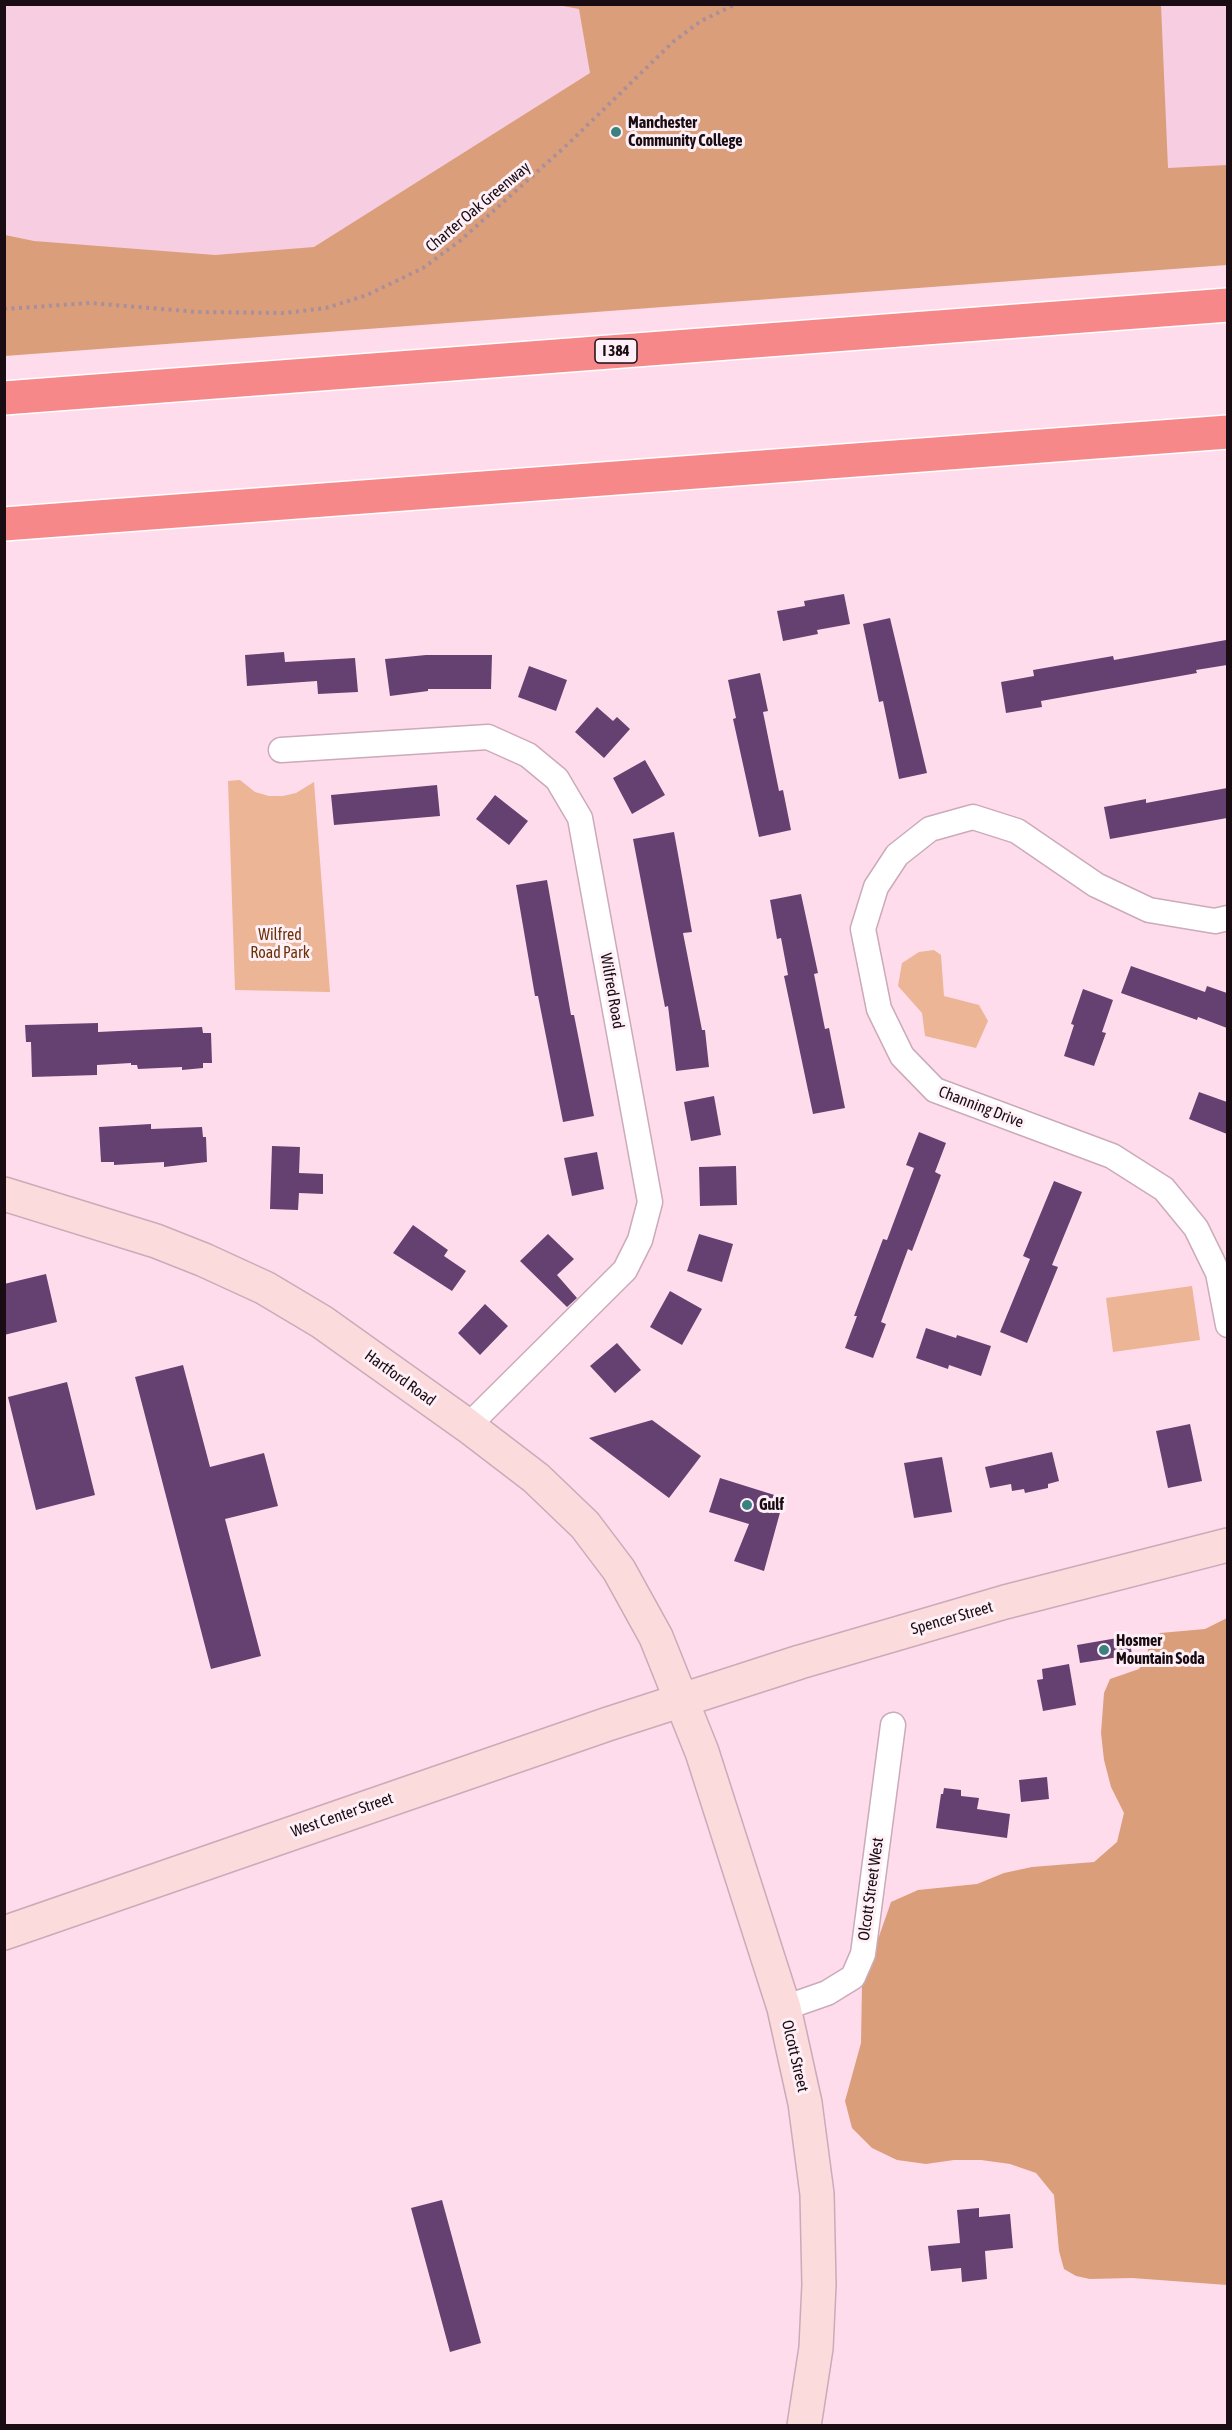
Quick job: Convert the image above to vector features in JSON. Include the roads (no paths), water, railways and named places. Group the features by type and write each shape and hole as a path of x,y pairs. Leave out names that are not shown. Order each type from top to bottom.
{"highway":[{"name":"I 384","path":"4,398 1227,304"},
{"path":"4,524 1218,431"}],"main road":[{"name":"Hartford Road","path":"4,1194 156,1242 265,1287 322,1322 468,1426 536,1478 592,1534 619,1570 650,1627 681,1702"},
{"name":"Spencer Street","path":"681,1702 800,1662 994,1606 1227,1545"},
{"name":"West Center Street","path":"4,1933 415,1790 681,1702"},
{"name":"Olcott Street","path":"681,1702 702,1752 784,2008 805,2103 817,2194 819,2285 816,2348 804,2426"}],"street":[{"name":"Wilfred Road","path":"281,750 488,737 528,755 557,779 580,818 650,1202 640,1240 625,1270 468,1426"},
{"name":"Channing Drive","path":"1227,918 1215,921 1149,910 1096,885 1017,831 973,817 930,829 897,855 876,887 863,929 879,1009 902,1056 935,1090 1112,1156 1164,1189 1196,1228 1223,1273 1227,1325"},
{"name":"Olcott Street West","path":"784,2008 827,1993 853,1977 863,1953 893,1725"}],"place":[{"name":"Manchester Community College","path":"616,132"},
{"name":"Gulf","path":"747,1505"},
{"name":"Hosmer Mountain Soda","path":"1104,1650"}],"park label":[{"name":"Wilfred Road Park","path":"280,944"}]}
